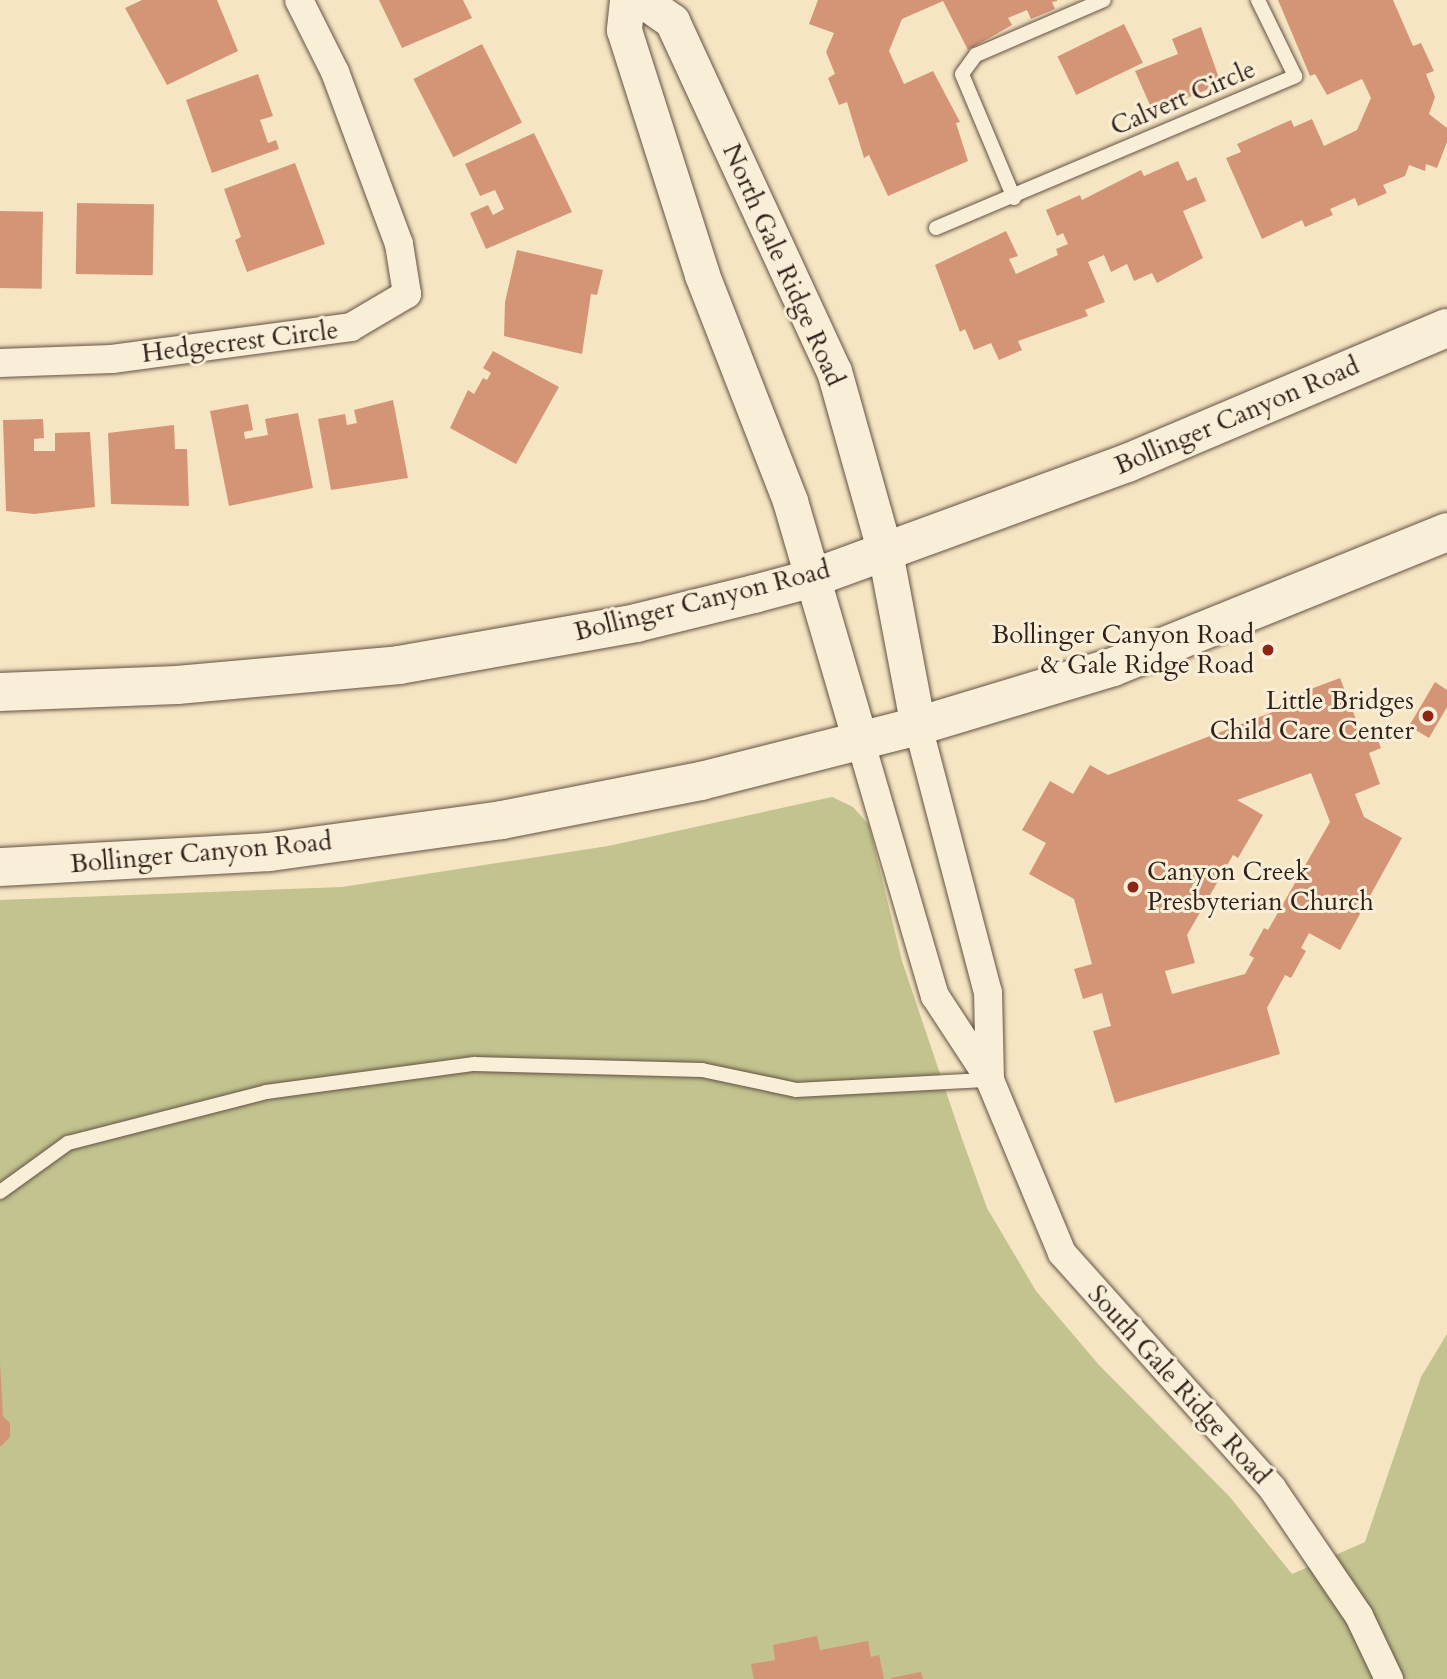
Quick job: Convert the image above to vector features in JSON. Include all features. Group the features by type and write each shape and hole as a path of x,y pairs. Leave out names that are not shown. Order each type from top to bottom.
{"main road":[{"name":"Bollinger Canyon Road","path":"0,692 177,685 399,666 636,623 810,579 885,552 1127,463 1447,328"},
{"name":"Bollinger Canyon Road","path":"0,867 269,852 502,820 701,781 918,726 1113,667 1447,533"}],"street":[{"name":"Hedgecrest Circle","path":"0,363 112,359 351,327 407,294 399,244 335,72 299,0"},
{"path":"627,0 624,30 628,43 702,275 790,501 810,579 860,740"},
{"name":"North Gale Ridge Road","path":"642,0 672,21 834,371 885,552 918,726"},
{"name":"South Gale Ridge Road","path":"918,726 988,992 990,1080"},
{"name":"South Gale Ridge Road","path":"860,740 935,996 990,1080 1062,1254 1272,1488 1359,1616 1389,1679"}],"lane":[{"path":"1014,198 962,74 976,55 1104,0"},
{"name":"Calvert Circle","path":"936,228 1014,198 1295,76 1258,0"},
{"path":"0,1192 68,1143 266,1092 474,1064 702,1070 796,1090 990,1080"}],"green space":[{"path":"832,797 853,807 869,825 902,961 961,1136 987,1208 1036,1291 1099,1365 1229,1496 1292,1574 1365,1542 1421,1377 1447,1334 1447,1679 0,1679 0,900 342,887 608,846"}],"building":[{"path":"142,0 217,0 238,51 167,85 125,8"},
{"path":"379,0 463,0 472,18 402,48"},
{"path":"818,0 1057,1 1052,2 1055,9 1031,19 1027,10 1008,18 1012,25 968,50 943,1 902,19 889,51 904,84 933,71 960,122 956,123 968,161 888,196 869,155 864,158 847,102 839,105 828,78 835,74 826,52 834,33 809,24"},
{"path":"1278,0 1393,0 1413,46 1421,43 1434,71 1426,74 1435,97 1429,114 1447,128 1447,142 1437,168 1426,164 1425,171 1409,165 1405,176 1383,185 1387,193 1358,206 1355,198 1330,209 1333,215 1305,227 1302,220 1262,239 1226,158 1241,152 1237,144 1291,120 1294,127 1312,119 1324,146 1357,130 1371,98 1362,79 1327,95 1315,74 1310,76"},
{"path":"1124,24 1143,63 1076,95 1057,56"},
{"path":"1201,27 1221,84 1153,112 1135,71 1178,54 1172,39"},
{"path":"482,44 522,122 453,157 413,79"},
{"path":"258,74 273,116 260,120 268,143 276,140 279,149 212,173 186,100"},
{"path":"534,133 572,212 486,249 470,213 488,205 493,215 504,209 495,190 480,196 465,164"},
{"path":"1178,161 1187,181 1196,177 1206,201 1183,211 1203,258 1157,283 1152,273 1134,281 1127,264 1111,272 1104,255 1088,262 1105,302 1085,310 1088,316 1018,341 1022,350 999,360 991,343 974,350 965,329 960,332 935,265 1006,231 1018,256 1009,259 1016,274 1058,255 1056,249 1068,244 1063,233 1057,236 1046,210 1080,195 1082,200 1141,170 1144,176"},
{"path":"295,163 325,244 247,272 235,240 241,237 224,189"},
{"path":"77,203 154,204 153,275 76,274"},
{"path":"0,211 43,212 42,289 0,288"},
{"path":"517,250 603,270 597,295 591,294 582,354 504,336 505,302"},
{"path":"493,351 559,387 516,464 450,428 468,390 474,394 483,378 487,380 491,373 483,368"},
{"path":"393,400 408,478 331,490 318,419 345,414 347,425 357,423 354,410"},
{"path":"248,404 253,430 244,432 245,439 268,435 265,419 298,413 313,488 229,506 210,411"},
{"path":"43,419 44,438 34,439 34,451 55,451 55,433 90,432 95,507 34,514 6,511 3,420"},
{"path":"174,425 175,449 187,449 189,506 111,504 108,433"},
{"name":"Canyon Creek Presbyterian Church","path":"1340,678 1360,730 1372,725 1381,748 1369,753 1380,784 1355,794 1364,817 1402,838 1340,950 1309,933 1301,948 1306,951 1291,978 1285,975 1267,1008 1280,1054 1115,1103 1093,1031 1111,1026 1102,993 1083,999 1074,969 1092,964 1074,899 1029,874 1046,843 1022,830 1050,781 1073,794 1090,765 1108,775 1286,707 1284,699","holes":["1311,773 1330,822 1268,930 1264,928 1249,955 1254,958 1245,974 1172,994 1165,971 1195,963 1187,935 1233,855 1238,858 1263,815 1237,800"]},
{"name":"Little Bridges Child Care Center","path":"1435,682 1447,690 1447,707 1429,738 1409,726"},
{"path":"0,1362 3,1416 10,1423 10,1437 0,1447"},
{"path":"817,1636 820,1650 868,1641 871,1657 879,1655 884,1679 754,1679 751,1664 775,1660 773,1645"},
{"path":"921,1672 923,1679 891,1679 891,1678"}],"place":[{"name":"Bollinger Canyon Road & Gale Ridge Road","path":"1268,650"},
{"name":"Little Bridges Child Care Center","path":"1428,716"},
{"name":"Canyon Creek Presbyterian Church","path":"1133,887"}]}
